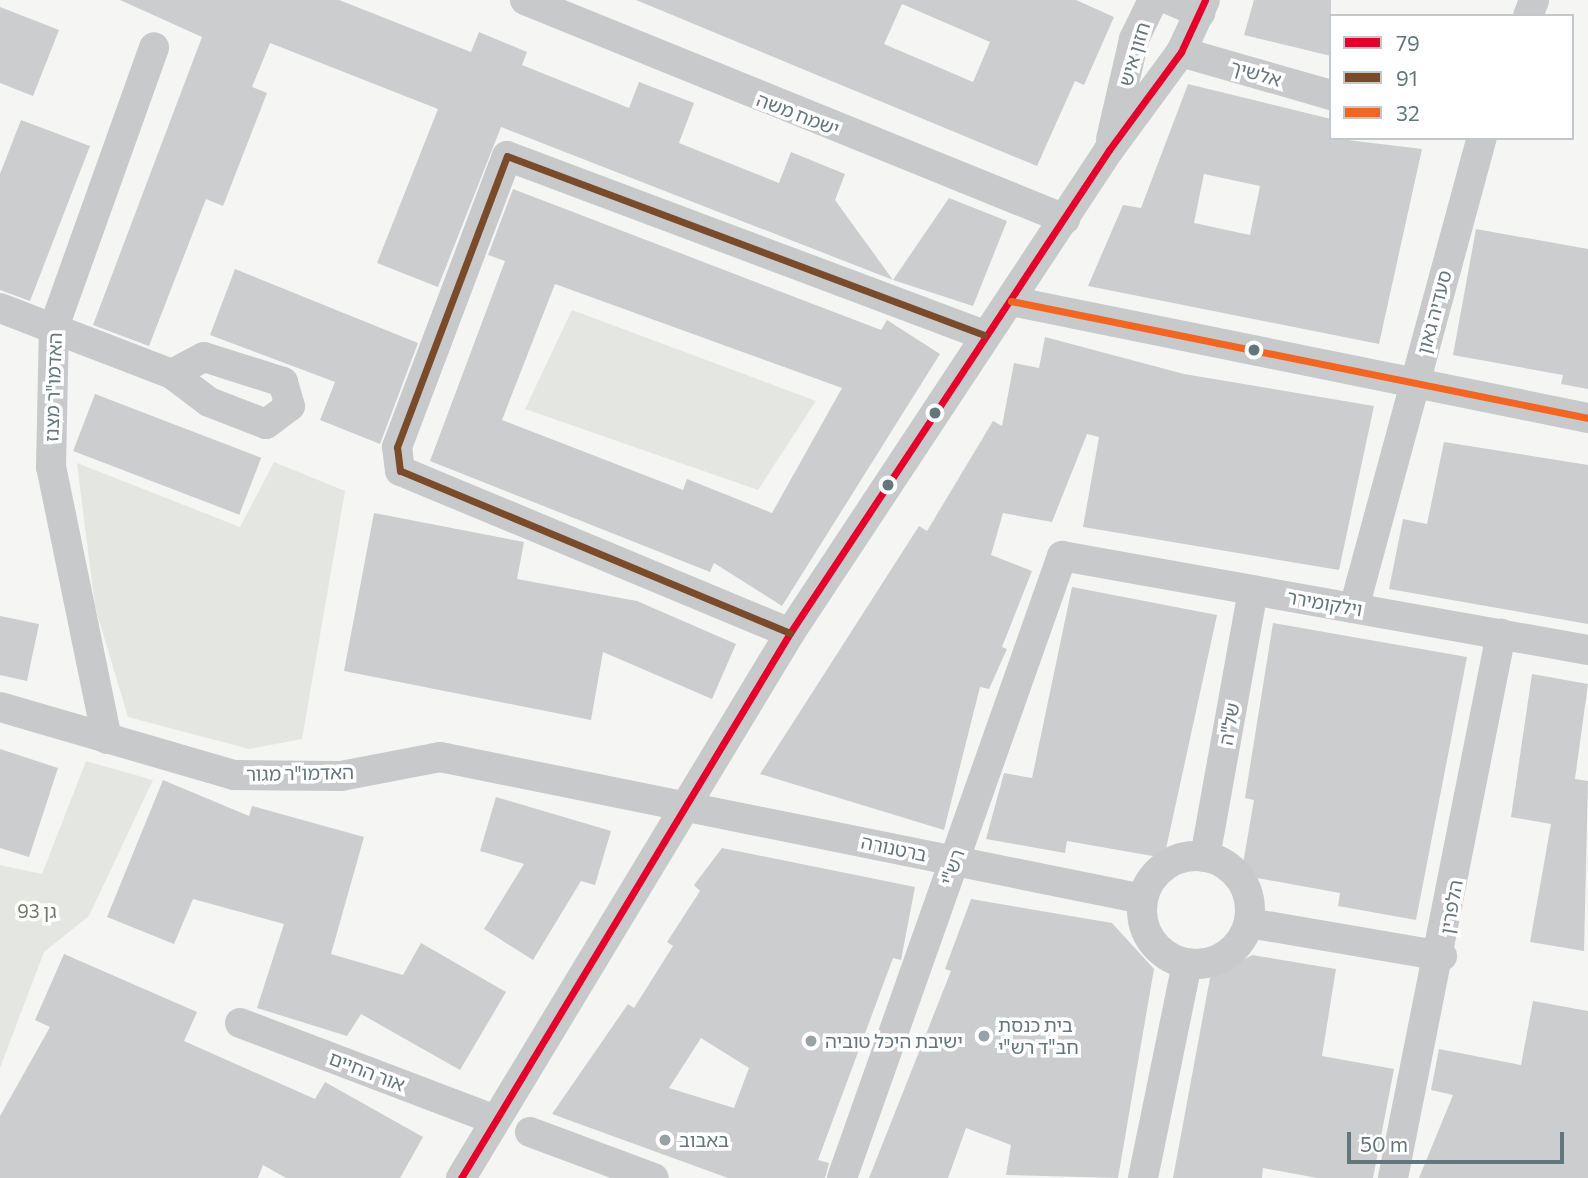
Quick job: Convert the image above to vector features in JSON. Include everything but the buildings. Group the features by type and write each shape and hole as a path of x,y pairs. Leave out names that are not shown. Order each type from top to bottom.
{"street":[{"name":"חזון איש","path":"1108,149 1134,39 1153,0"},
{"path":"1170,0 1203,7"},
{"name":"ישמח משה","path":"526,1 1065,219"},
{"name":"חזון איש","path":"461,1178 493,1119 790,633 984,335 1011,301 1065,219 1108,149 1181,52 1203,7"},
{"name":"האדמו\"ר מצנז","path":"107,739 51,467 54,327 154,47"},
{"name":"אלשיך","path":"1181,52 1329,93"},
{"name":"סעדיה גאון","path":"1354,608 1481,140"},
{"path":"790,633 400,471 397,447 507,156 984,335"},
{"path":"1011,301 1588,418"},
{"path":"0,308 172,374"},
{"name":"וילקומירר","path":"1062,556 1588,650"},
{"name":"רש\"י","path":"842,1178 1062,556"},
{"name":"של\"ה","path":"1205,857 1253,590"},
{"name":"הלפרין","path":"1393,1178 1442,956 1501,634"},
{"name":"האדמו\"ר מגור","path":"0,707 234,775 341,776 440,757 686,806"},
{"name":"ברטנורה","path":"686,806 1143,899"},
{"path":"1205,857 1222,863 1246,888 1249,923 1233,951 1187,964 1152,940 1143,899 1149,883 1173,862 1205,857"},
{"path":"1249,923 1442,956"},
{"path":"1143,1178 1187,964"},
{"name":"אור החיים","path":"240,1023 493,1119"},
{"path":"530,1132 654,1178"}],"green space":[{"path":"572,310 816,401 758,490 525,409"},
{"path":"274,462 345,491 302,739 249,749 128,717 95,607 77,463 240,527"},
{"name":"גן 93","path":"86,761 153,780 89,916 44,952 0,1068 0,865 42,874"}],"transit line":[{"name":"79","path":"461,1178 790,633 1109,150 1181,52 1205,0"},
{"name":"91","path":"790,633 400,471 397,447 507,156 984,335"},
{"name":"32","path":"1011,301 1588,418"}],"place":[{"name":"בית כנסת חב\"ד רש\"י","path":"984,1036"},
{"name":"ישיבת היכל טוביה","path":"811,1041"},
{"name":"באבוב","path":"665,1140"}]}
